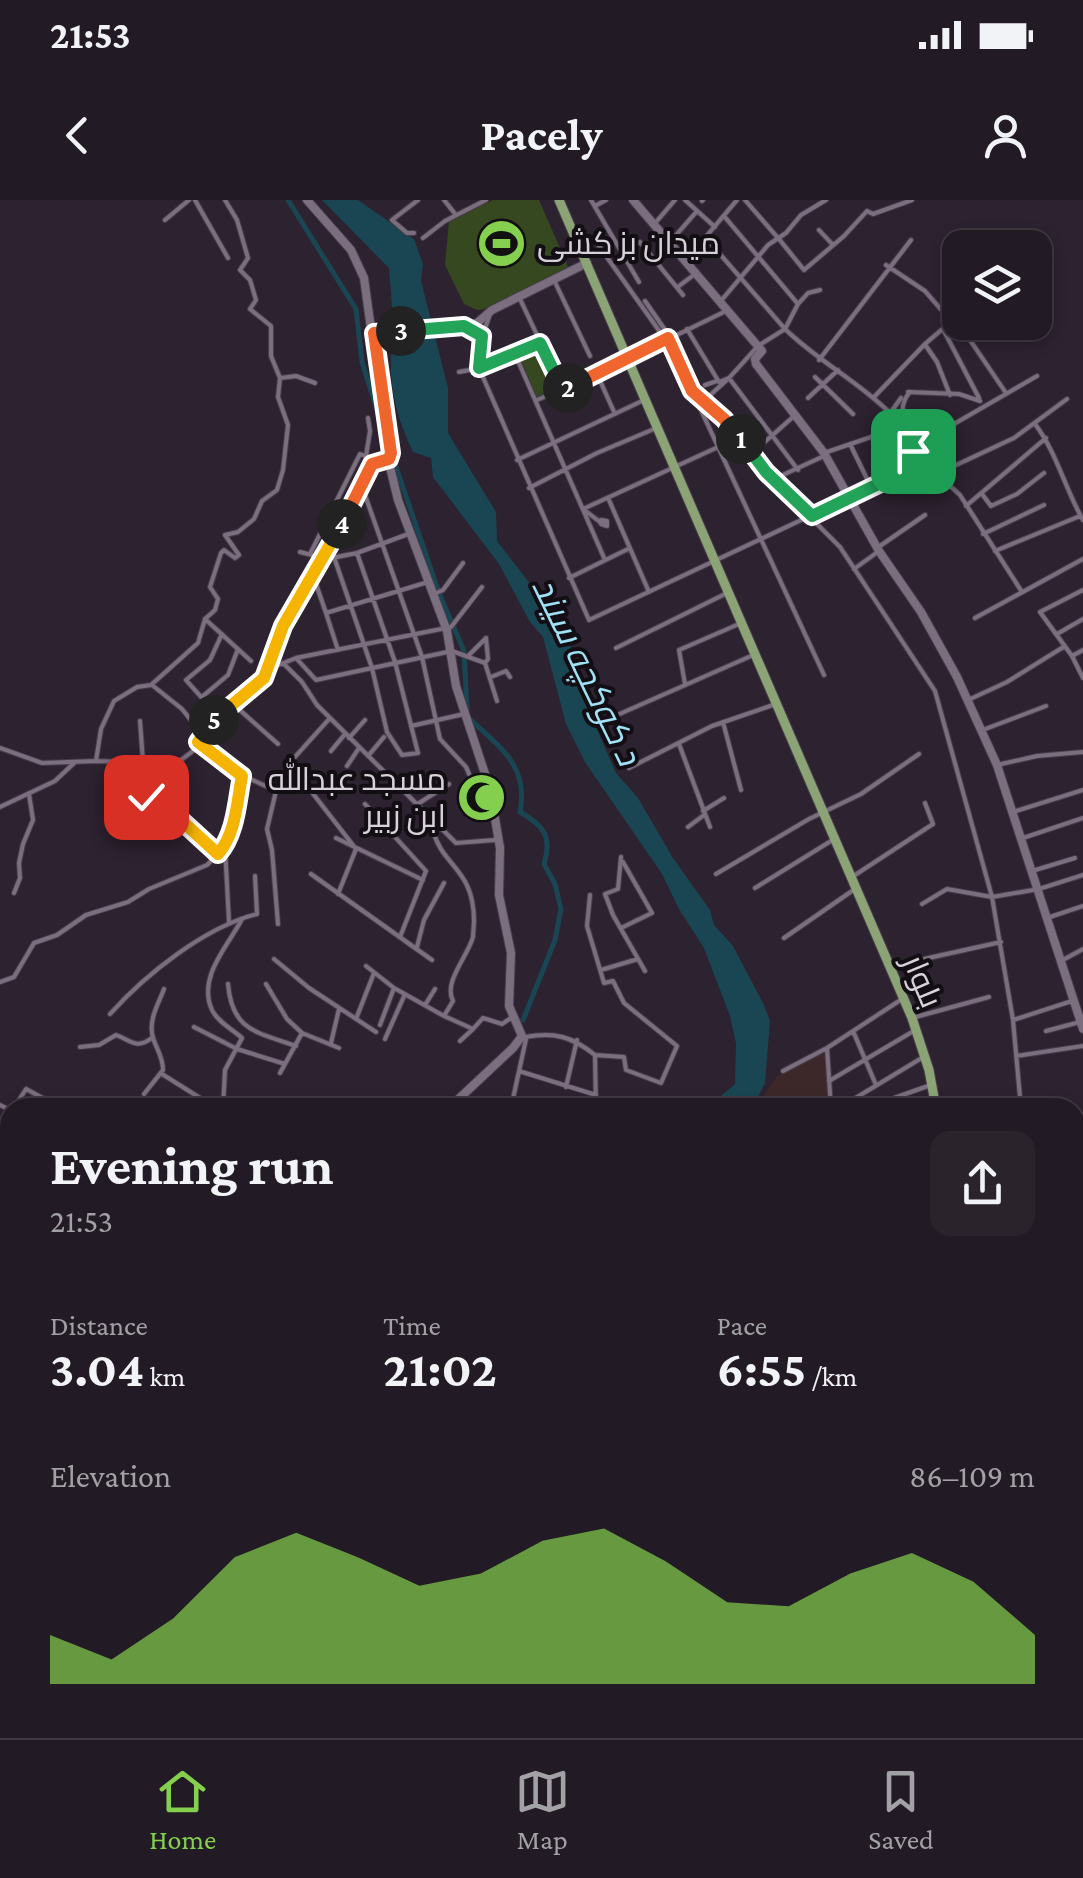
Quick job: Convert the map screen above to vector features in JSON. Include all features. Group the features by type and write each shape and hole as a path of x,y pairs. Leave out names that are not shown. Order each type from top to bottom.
{"main road":[{"name":"بلوار","path":"556,200 788,737"},
{"name":"بلوار","path":"638,387 674,468"},
{"name":"بلوار","path":"714,561 773,705 852,877 912,1032 921,1045"},
{"name":"بلوار","path":"822,812 852,891 921,1045"},
{"path":"921,1045 935,1098"}],"street":[{"path":"164,220 192,200 228,258"},
{"path":"96,761 101,729 114,701 137,687 151,685 198,643 204,619 215,610 218,599 210,587 221,553 224,550 235,558 239,555 226,535 238,532 254,520 262,501 277,490 283,470 288,425 278,398 280,378 272,356 271,326 250,310 256,300 253,286 240,270 248,258 237,220 225,200"},
{"path":"307,200 360,264 374,333 382,409 392,446 389,459 428,581 438,592 462,653 456,686 486,778 499,840 498,881 512,953 509,1000 524,1037 514,1098"},
{"path":"444,200 456,215"},
{"path":"423,238 486,200"},
{"path":"592,200 639,282"},
{"path":"595,206 606,200"},
{"path":"652,225 675,200"},
{"path":"685,200 715,227"},
{"path":"684,263 737,200"},
{"path":"745,200 804,270 867,211 873,214 912,200"},
{"path":"720,302 801,215 826,200"},
{"path":"414,201 392,220 407,233 414,233"},
{"path":"637,202 652,225 762,351 756,364 824,454 878,550 921,612 966,701 997,765 1081,1020 1046,1031"},
{"path":"668,244 697,211"},
{"path":"724,216 798,304"},
{"path":"820,230 834,244"},
{"path":"706,238 786,329 819,360 874,396 891,414"},
{"path":"594,239 668,338"},
{"path":"819,360 910,240"},
{"path":"622,252 640,242 683,295"},
{"path":"374,333 441,330 476,323 492,310 584,264"},
{"path":"889,266 942,307"},
{"path":"677,288 695,274"},
{"path":"554,280 590,356"},
{"path":"706,398 758,346 786,329 808,293 820,290"},
{"path":"519,297 563,390"},
{"path":"646,301 668,338 824,675"},
{"path":"492,310 482,336 479,368 587,619 920,464"},
{"path":"536,401 728,310"},
{"path":"464,326 482,336"},
{"path":"687,329 717,381"},
{"path":"874,396 942,330"},
{"path":"949,340 981,404"},
{"path":"970,340 1006,393"},
{"path":"459,372 540,343"},
{"path":"925,344 950,395"},
{"path":"515,354 605,560"},
{"path":"808,398 838,370"},
{"path":"597,374 615,414"},
{"path":"280,378 296,376 315,383"},
{"path":"908,436 954,424 981,404 1037,376"},
{"path":"815,377 853,414"},
{"path":"705,386 729,378"},
{"path":"729,378 798,470"},
{"path":"692,391 724,419 774,479 840,547 935,691 992,897 1013,1020 1020,1098"},
{"path":"910,392 950,395 981,404"},
{"path":"774,479 824,454 874,436 910,392"},
{"path":"910,392 902,403 908,436 926,482 1014,438 1067,400"},
{"path":"517,460 642,401"},
{"path":"752,454 794,416"},
{"path":"366,456 368,418"},
{"path":"995,551 1082,518 1046,438 1035,424"},
{"path":"529,488 654,429"},
{"path":"874,436 894,476"},
{"path":"966,506 1046,438"},
{"path":"851,446 871,487"},
{"path":"583,509 716,448"},
{"path":"310,554 360,454 375,460 389,459"},
{"path":"0,748 42,763 181,760 193,751 218,716 260,684 283,626 375,460"},
{"path":"982,494 991,506 1017,494 1044,472"},
{"path":"938,475 953,486 1022,592"},
{"path":"366,495 422,657 440,739 466,767 473,782"},
{"path":"608,498 649,592"},
{"path":"982,534 1044,505"},
{"path":"583,509 600,522"},
{"path":"854,570 924,515"},
{"path":"300,552 323,559 411,533"},
{"path":"569,578 630,548"},
{"path":"334,557 372,668 387,732 402,755 418,753 395,662 357,552"},
{"path":"975,618 1083,559"},
{"path":"438,592 463,563"},
{"path":"312,573 338,650"},
{"path":"326,613 428,581"},
{"path":"268,670 296,658 451,626 482,587"},
{"path":"1082,673 1040,612 1083,590"},
{"path":"616,648 725,594"},
{"path":"204,619 252,661"},
{"path":"1058,634 1083,619"},
{"path":"685,684 678,650 739,624"},
{"path":"218,716 186,680 210,660 222,634"},
{"path":"462,653 484,637 488,660 485,662"},
{"path":"966,701 1008,682 1065,646"},
{"path":"201,697 228,675 238,649"},
{"path":"1072,656 1083,650"},
{"path":"296,658 316,680 422,657 462,653 485,662 497,701"},
{"path":"615,716 752,656"},
{"path":"283,663 347,736 459,844 499,840"},
{"path":"491,676 506,671 510,677"},
{"path":"151,685 182,709 202,734"},
{"path":"234,704 278,744"},
{"path":"630,768 723,722 773,705"},
{"path":"980,730 1046,706"},
{"path":"412,726 464,714"},
{"path":"294,758 330,718"},
{"path":"331,751 365,720"},
{"path":"140,721 143,762"},
{"path":"723,722 741,790"},
{"path":"368,756 384,737"},
{"path":"198,742 242,776 276,791 307,786 356,849"},
{"path":"679,744 710,827"},
{"path":"346,766 360,748"},
{"path":"997,765 1083,752"},
{"path":"716,874 822,812 862,794 919,754"},
{"path":"0,807 55,781 74,763"},
{"path":"0,982 14,976 27,952 42,938 57,935 86,915 128,902 149,889 196,872 218,854 232,828 242,776"},
{"path":"416,805 449,784"},
{"path":"1011,813 1083,790"},
{"path":"276,791 267,829 278,924"},
{"path":"14,893 33,820 29,794"},
{"path":"146,797 171,811 218,854"},
{"path":"688,826 724,798"},
{"path":"852,877 934,824 925,803"},
{"path":"365,804 425,870 400,938"},
{"path":"1020,839 1083,818"},
{"path":"439,824 433,830 435,840 462,873 474,904 473,936 450,990 453,1001 444,1016"},
{"path":"336,838 423,880"},
{"path":"755,888 831,840"},
{"path":"224,846 230,922"},
{"path":"338,894 356,849"},
{"path":"621,928 652,913 622,857 618,889 605,894 621,928 645,971"},
{"path":"1032,871 1075,858"},
{"path":"311,874 432,960"},
{"path":"922,904 947,888 992,897 1083,875"},
{"path":"110,1014 154,971 230,922 258,914 255,876"},
{"path":"416,949 424,920 444,883"},
{"path":"784,938 852,891"},
{"path":"460,1098 524,1037 556,1033 576,1040 595,1055 625,1057 626,1070 660,1082 676,1046 624,1003 612,982 604,983 587,926 590,896"},
{"path":"1047,918 1083,906"},
{"path":"224,1098 225,1070 241,1037 214,1014 208,986 211,971 242,918"},
{"path":"924,959 1001,942"},
{"path":"1061,962 1083,949"},
{"path":"274,959 376,1032"},
{"path":"601,970 638,959"},
{"path":"366,966 394,988 473,1029"},
{"path":"356,1020 374,973"},
{"path":"228,984 230,1004 248,1030 296,1046"},
{"path":"266,984 287,1019 302,1033 339,1048"},
{"path":"380,1025 394,988"},
{"path":"425,1005 435,988"},
{"path":"144,1094 162,1074 163,1060 153,1037 152,1021 164,989"},
{"path":"783,1071 853,1031 898,993"},
{"path":"385,1039 405,994"},
{"path":"912,1018 988,997"},
{"path":"1013,1020 1072,1000"},
{"path":"331,1043 339,1009"},
{"path":"460,1040 483,1018 502,1024 514,1016"},
{"path":"194,1026 237,1050 285,1064"},
{"path":"853,1031 876,1085"},
{"path":"829,1082 912,1032"},
{"path":"280,1072 302,1033"},
{"path":"80,1046 100,1045 116,1035 135,1045 153,1037"},
{"path":"566,1087 576,1040"},
{"path":"1016,1056 1083,1046"},
{"path":"827,1048 830,1098"},
{"path":"595,1055 597,1098"},
{"path":"855,1098 925,1056"},
{"path":"519,1072 597,1095"},
{"path":"162,1074 200,1098"},
{"path":"894,1098 933,1084"},
{"path":"20,1098 24,1090 40,1098"}],"shaded area":[{"path":"826,1050 828,1098 762,1098 777,1076"}],"green space":[{"name":"میدان بز کشی","path":"493,200 539,200 569,269 477,310 464,304 445,265 449,221"},
{"path":"539,346 558,389 537,398 519,355"}],"water":[{"path":"322,200 358,200 414,239 423,264 421,281 448,388 448,433 496,512 497,541 531,585 545,596 570,644 584,700 616,773 638,798 673,858 710,910 714,925 733,946 764,1005 770,1021 765,1083 758,1098 719,1098 735,1084 736,1043 704,948 662,874 585,762 566,724 543,637 530,622 499,564 433,477 431,458 413,452 392,388 391,355 399,323 392,306 389,268"}],"waterway":[{"path":"288,200 356,309 362,362 389,448"},
{"path":"393,458 439,593 464,651 467,709"},
{"path":"470,719 516,770 522,796 520,812 535,822 547,839 544,864 555,884 561,909 555,940 523,1020"}],"place":[{"name":"میدان بز کشی","path":"502,243"},
{"name":"مسجد عبدالله ابن زبیر","path":"481,797"}],"route":[{"path":"146,797 171,811 218,854 224,846 232,828 242,776 198,742 218,716 260,684 283,626 372,464 389,459 392,446 382,409 374,333 464,326 482,336 479,368 540,343 563,390 668,338 692,391 724,419 766,472 812,516 920,464 913,451"}],"water label":[{"name":"د کوکچه سیند","path":"587,671"}]}
